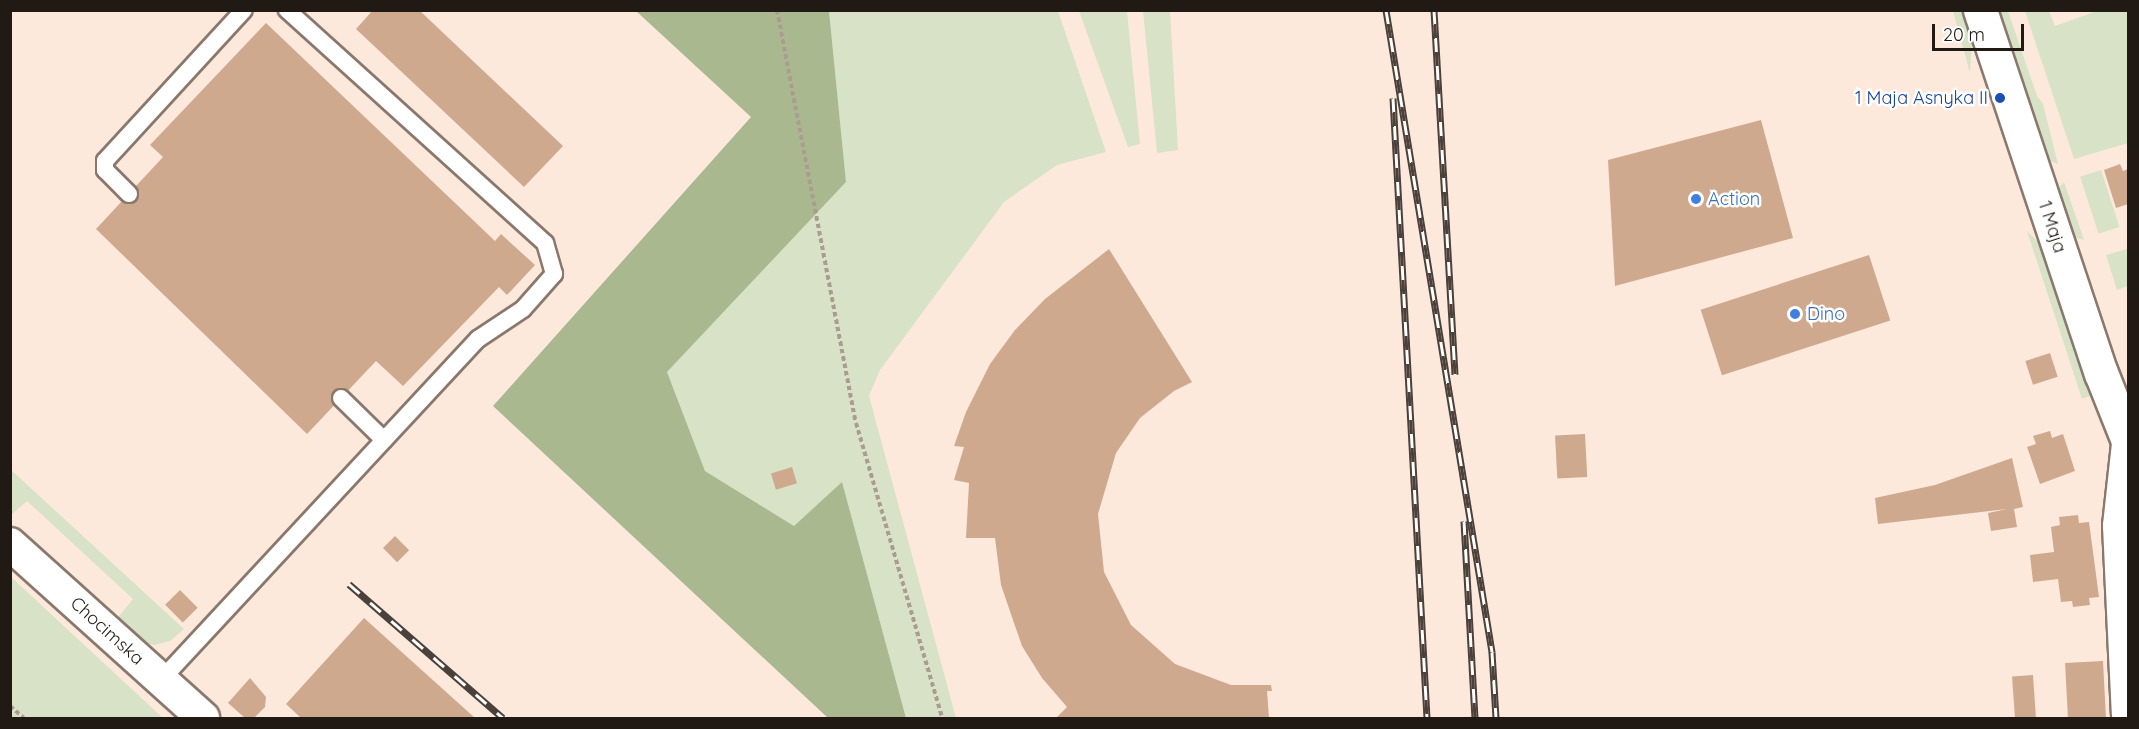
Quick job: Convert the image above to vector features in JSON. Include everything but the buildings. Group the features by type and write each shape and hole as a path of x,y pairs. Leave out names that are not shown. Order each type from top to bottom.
{"street":[{"name":"1 Maja","path":"1980,10 2101,373 2128,443"},
{"path":"2128,443 2119,526 2128,714"},
{"name":"Chocimska","path":"10,544 203,718"}],"lane":[{"path":"129,194 105,170 105,161 244,10"},
{"path":"161,680 478,339 523,309 554,274 545,243 287,10"},
{"path":"341,398 384,440"}],"path":[{"path":"777,10 856,423 942,718"},
{"path":"10,706 24,718"}],"green space":[{"path":"636,11 829,11 846,182 667,372 705,471 794,526 842,482 906,718 828,718 493,406 751,117"},
{"path":"829,11 1058,11 1106,152 1057,165 1004,202 880,370 869,396 956,718 906,718 842,483 794,526 705,471 667,372 846,182"},
{"path":"1079,11 1127,11 1140,144 1128,147"},
{"path":"1143,11 1170,11 1178,150 1157,153"},
{"path":"1953,11 1964,11 1972,36 1970,73"},
{"path":"1998,11 2008,11 2037,96 2043,104 2058,164 2048,160"},
{"path":"2025,11 2049,11 2055,26 2097,11 2128,11 2128,143 2074,159"},
{"path":"2101,170 2120,227 2099,234 2080,177"},
{"path":"2064,182 2084,240 2074,237 2058,189"},
{"path":"2027,231 2043,247 2092,395 2082,399"},
{"path":"2127,249 2128,286 2117,290 2106,255"},
{"path":"10,469 184,629 170,641 154,645 138,642 119,626 119,616 133,599 27,501 11,515"},
{"path":"11,577 163,718 11,718"}],"railway":[{"path":"1386,10 1492,652 1496,718"},
{"path":"1434,10 1455,374"},
{"path":"1393,98 1427,718"},
{"path":"1464,521 1475,718"},
{"path":"349,584 503,718"}],"place":[{"name":"1 Maja Asnyka II","path":"2000,98"},
{"name":"Action","path":"1696,199"},
{"name":"Dino","path":"1795,314"}]}
